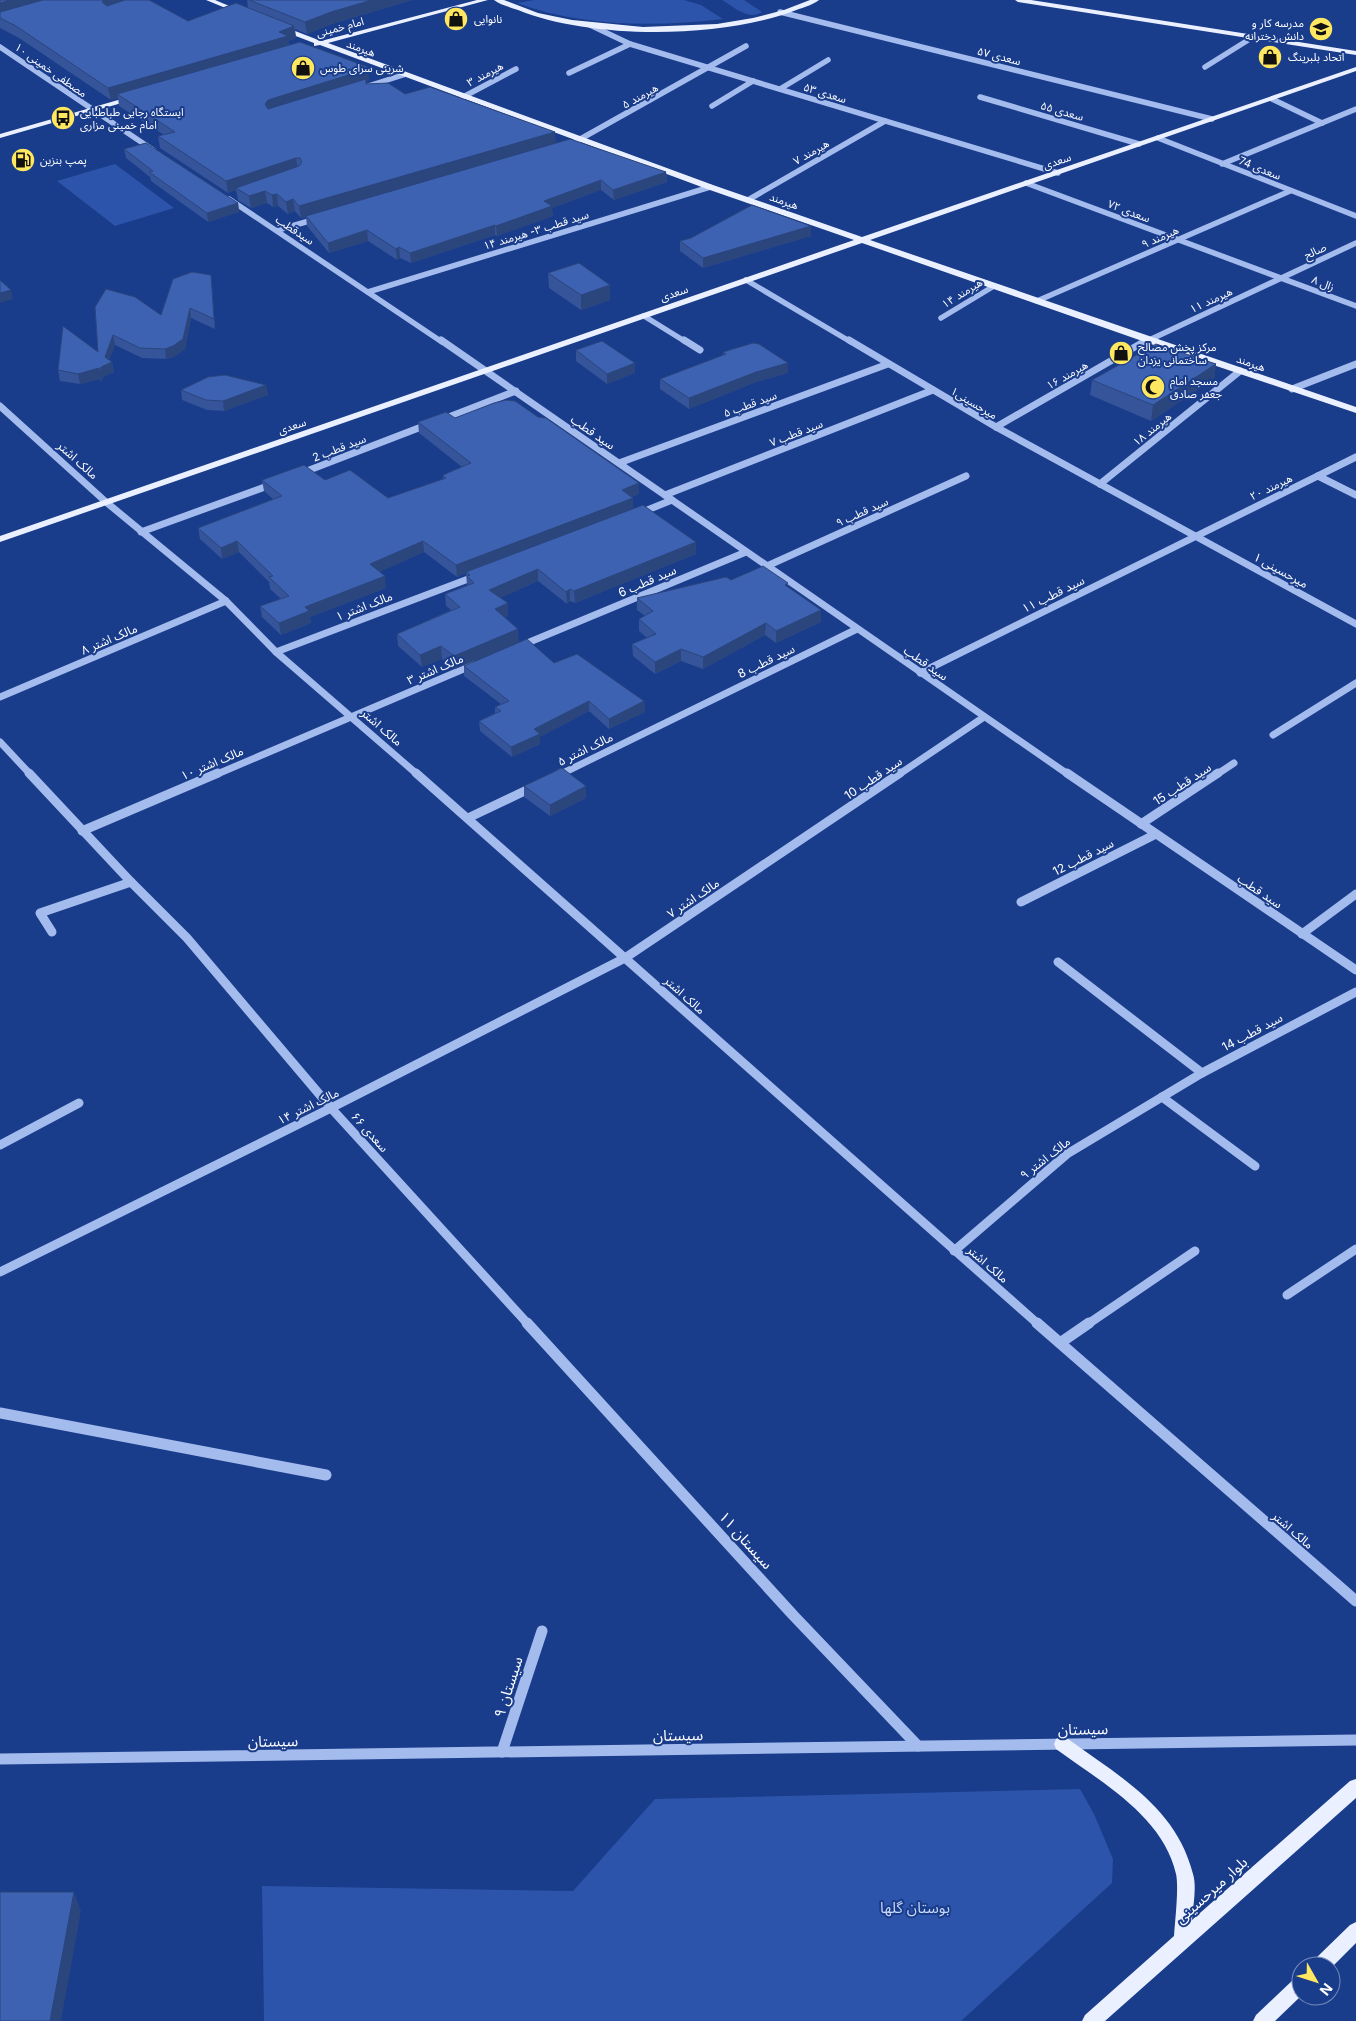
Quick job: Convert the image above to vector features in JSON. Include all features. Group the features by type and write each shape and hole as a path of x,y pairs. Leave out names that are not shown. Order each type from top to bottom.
{"main road":[{"path":"209,0 245,15"},
{"name":"امام خمینی","path":"309,47 486,0"},
{"path":"498,0 540,16 590,25 646,29 703,27 756,19 802,7 816,0"},
{"path":"1018,0 1356,53"},
{"path":"1066,0 1356,46"},
{"name":"هیرمند","path":"273,26 710,187 1148,340 1356,410"},
{"name":"سعدی","path":"0,539 1356,69"},
{"path":"0,136 139,96"},
{"path":"1062,1744 1137,1800 1167,1832 1185,1874 1183,1940"},
{"name":"بلوار میرحسینی","path":"1091,2021 1356,1787"},
{"path":"1330,1956 1356,1931"},
{"path":"1262,2021 1291,1993"}],"street":[{"name":"سعدی ۵۷","path":"780,12 1212,119"},
{"name":"سعدی ۵۳","path":"590,25 630,44 1058,173"},
{"path":"1205,67 1253,37"},
{"path":"568,73 630,44"},
{"name":"هیرمند ۵","path":"572,144 581,141 746,46"},
{"name":"مصطفی خمینی ۱۰","path":"0,47 92,110"},
{"path":"780,89 828,60"},
{"name":"هیرمند ۳","path":"462,97 516,69"},
{"path":"356,90 403,75"},
{"path":"712,106 753,81"},
{"name":"سعدی ۵۵","path":"980,97 1139,144"},
{"path":"1272,98 1322,123"},
{"path":"1222,164 1356,109"},
{"path":"92,110 156,152"},
{"name":"هیرمند ۷","path":"748,200 885,121"},
{"name":"سعدی 74","path":"1158,138 1356,216"},
{"name":"سعدی ۷۲","path":"1026,184 1282,278"},
{"name":"سید قطب ۳- هیرمند ۱۴","path":"368,292 710,187"},
{"name":"هیرمند ۹","path":"1037,301 1290,191"},
{"name":"سیدقطب","path":"220,193 486,370"},
{"path":"228,198 237,195"},
{"path":"278,230 325,216"},
{"name":"صالح","path":"1282,278 1356,243"},
{"name":"زال ۸","path":"1282,278 1356,306"},
{"name":"هیرمند ۱۱","path":"1148,340 1282,278"},
{"name":"میرحسینی۱","path":"746,280 996,427 1196,536"},
{"name":"هیرمند ۱۴","path":"941,318 994,286"},
{"path":"644,316 700,350"},
{"name":"هیرمند ۱۶","path":"996,427 1148,340"},
{"name":"سید قطب ۵","path":"619,463 888,364"},
{"path":"1292,389 1356,364"},
{"name":"سید قطب","path":"486,370 920,673 1356,970"},
{"name":"هیرمند ۱۸","path":"1100,484 1240,371"},
{"name":"سید قطب ۷","path":"665,495 933,390"},
{"name":"سید قطب 2","path":"292,476 516,391"},
{"name":"مالک اشتر","path":"0,406 106,502 226,602 276,652 468,818 954,1251 1356,1601"},
{"path":"0,418 10,414"},
{"name":"هیرمند ۲۰","path":"1196,536 1356,457"},
{"name":"سید قطب ۹","path":"767,566 966,476"},
{"path":"1318,476 1356,495"},
{"path":"141,532 282,480"},
{"path":"635,514 672,500"},
{"name":"میرحسینی ۱","path":"1196,536 1356,624"},
{"name":"سید قطب ۱۱","path":"920,673 1196,536"},
{"name":"سید قطب 6","path":"512,649 746,552"},
{"name":"مالک اشتر ۱","path":"276,652 480,575"},
{"name":"مالک اشتر ۸","path":"0,697 226,602"},
{"name":"سید قطب 8","path":"685,713 857,629"},
{"name":"مالک اشتر ۳","path":"350,716 485,660"},
{"path":"1273,735 1356,683"},
{"name":"مالک اشتر ۵","path":"548,779 685,713"},
{"name":"مالک اشتر ۱۰","path":"82,831 350,716"},
{"name":"سید قطب 10","path":"774,859 984,717"},
{"name":"سعدی ۶۶","path":"0,742 82,831 187,938 331,1108 554,1352"},
{"name":"سید قطب 15","path":"1141,824 1234,763"},
{"path":"468,818 539,784"},
{"name":"سید قطب 12","path":"1021,902 1156,834"},
{"name":"مالک اشتر ۷","path":"625,958 774,859"},
{"path":"52,932 40,913 131,882"},
{"path":"1302,934 1356,894"},
{"name":"مالک اشتر ۱۴","path":"0,1272 331,1108 625,958"},
{"path":"1058,962 1202,1073"},
{"name":"سید قطب 14","path":"1162,1097 1202,1073 1356,992"},
{"path":"1162,1097 1255,1166"},
{"name":"مالک اشتر ۹","path":"954,1251 1067,1154 1162,1097"},
{"path":"0,1145 79,1103"},
{"path":"1287,1295 1356,1249"},
{"path":"1060,1343 1196,1251"},
{"name":"سیستان ۱۱","path":"554,1352 793,1615 918,1746"},
{"path":"0,1413 326,1475"},
{"name":"سیستان ۹","path":"502,1752 542,1630"},
{"name":"سیستان","path":"0,1759 1356,1740"}],"green space":[{"path":"534,0 684,0 701,5 723,19 645,24 593,21 567,17 517,3"},
{"path":"722,0 744,0 762,12 752,15 746,14"},
{"path":"115,164 174,208 115,226 57,181"},
{"name":"بوستان گلها","path":"1080,1789 1094,1814 1113,1859 1112,1883 961,2021 264,2021 262,1886 573,1891 655,1799"}],"building":[{"path":"43,0 104,0 102,2 107,6 125,0 149,0 188,21 236,3 294,26 279,32 288,36 108,88 16,26 0,18 0,12"},
{"path":"249,0 372,0 305,22"},
{"path":"300,42 368,67 368,69 268,100 265,104 268,109 366,79 366,84 388,83 405,94 430,87 555,132 299,206 293,199 286,202 277,194 272,195 265,191 249,196 236,188 299,166 302,162 300,158 226,181 158,136 175,132 117,94"},
{"path":"570,139 666,172 613,190 601,180 544,201 552,206 410,253 399,247 396,249 367,230 328,243 306,216"},
{"path":"146,143 238,203 207,213 149,172 153,171 124,149"},
{"path":"752,205 811,226 703,258 680,241 691,238"},
{"path":"579,263 610,285 581,295 548,273"},
{"path":"192,272 211,275 214,319 190,308 183,339 173,346 165,349 140,348 113,335 105,357 112,362 101,367 99,372 99,368 78,374 58,370 63,326 98,352 95,307 106,289 135,297 161,315 173,279"},
{"path":"0,280 11,290 0,293"},
{"path":"602,341 635,363 607,374 576,350"},
{"path":"753,343 759,344 788,363 756,372 689,398 660,379 726,354 723,352"},
{"path":"1156,344 1216,364 1153,405 1092,380"},
{"path":"225,375 266,385 223,401 206,400 181,390 208,377"},
{"path":"506,400 515,401 538,417 546,418 639,483 622,490 633,498 456,565 423,541 370,564 385,576 305,607 309,611 279,623 260,606 289,596 269,577 273,576 237,541 221,548 198,528 282,496 262,480 304,465 325,480 350,470 388,498 446,478 443,475 471,463 418,422 446,412 455,418"},
{"path":"643,505 696,542 574,591 570,589 566,592 538,569 489,590 508,603 495,609 518,629 454,656 441,646 420,655 397,634 460,607 445,594 474,583 467,576 470,575 466,572"},
{"path":"763,566 788,583 785,585 821,610 776,631 766,623 703,657 681,649 655,662 632,644 656,634 639,619 653,611 637,598 726,577 731,580"},
{"path":"527,639 554,663 577,654 644,701 609,719 589,701 534,729 540,734 511,747 479,721 501,711 495,707 509,701 464,666"},
{"path":"562,768 586,786 550,805 524,786"},
{"path":"0,1892 74,1892 50,2021 0,2021"}],"place":[{"name":"نانوایی","path":"456,19"},
{"name":"مدرسه کار و دانش دخترانه","path":"1321,29"},
{"name":"اتحاد بلبرینگ","path":"1270,57"},
{"name":"شرینی سرای طوس","path":"303,68"},
{"name":"ایستگاه رجایی طباطبایی امام خمینی مزاری","path":"63,118"},
{"name":"پمپ بنزین","path":"23,160"},
{"name":"مرکز پخش مصالح ساختمانی یزدان","path":"1121,353"},
{"name":"مسجد امام جعفر صادق","path":"1153,387"}]}
